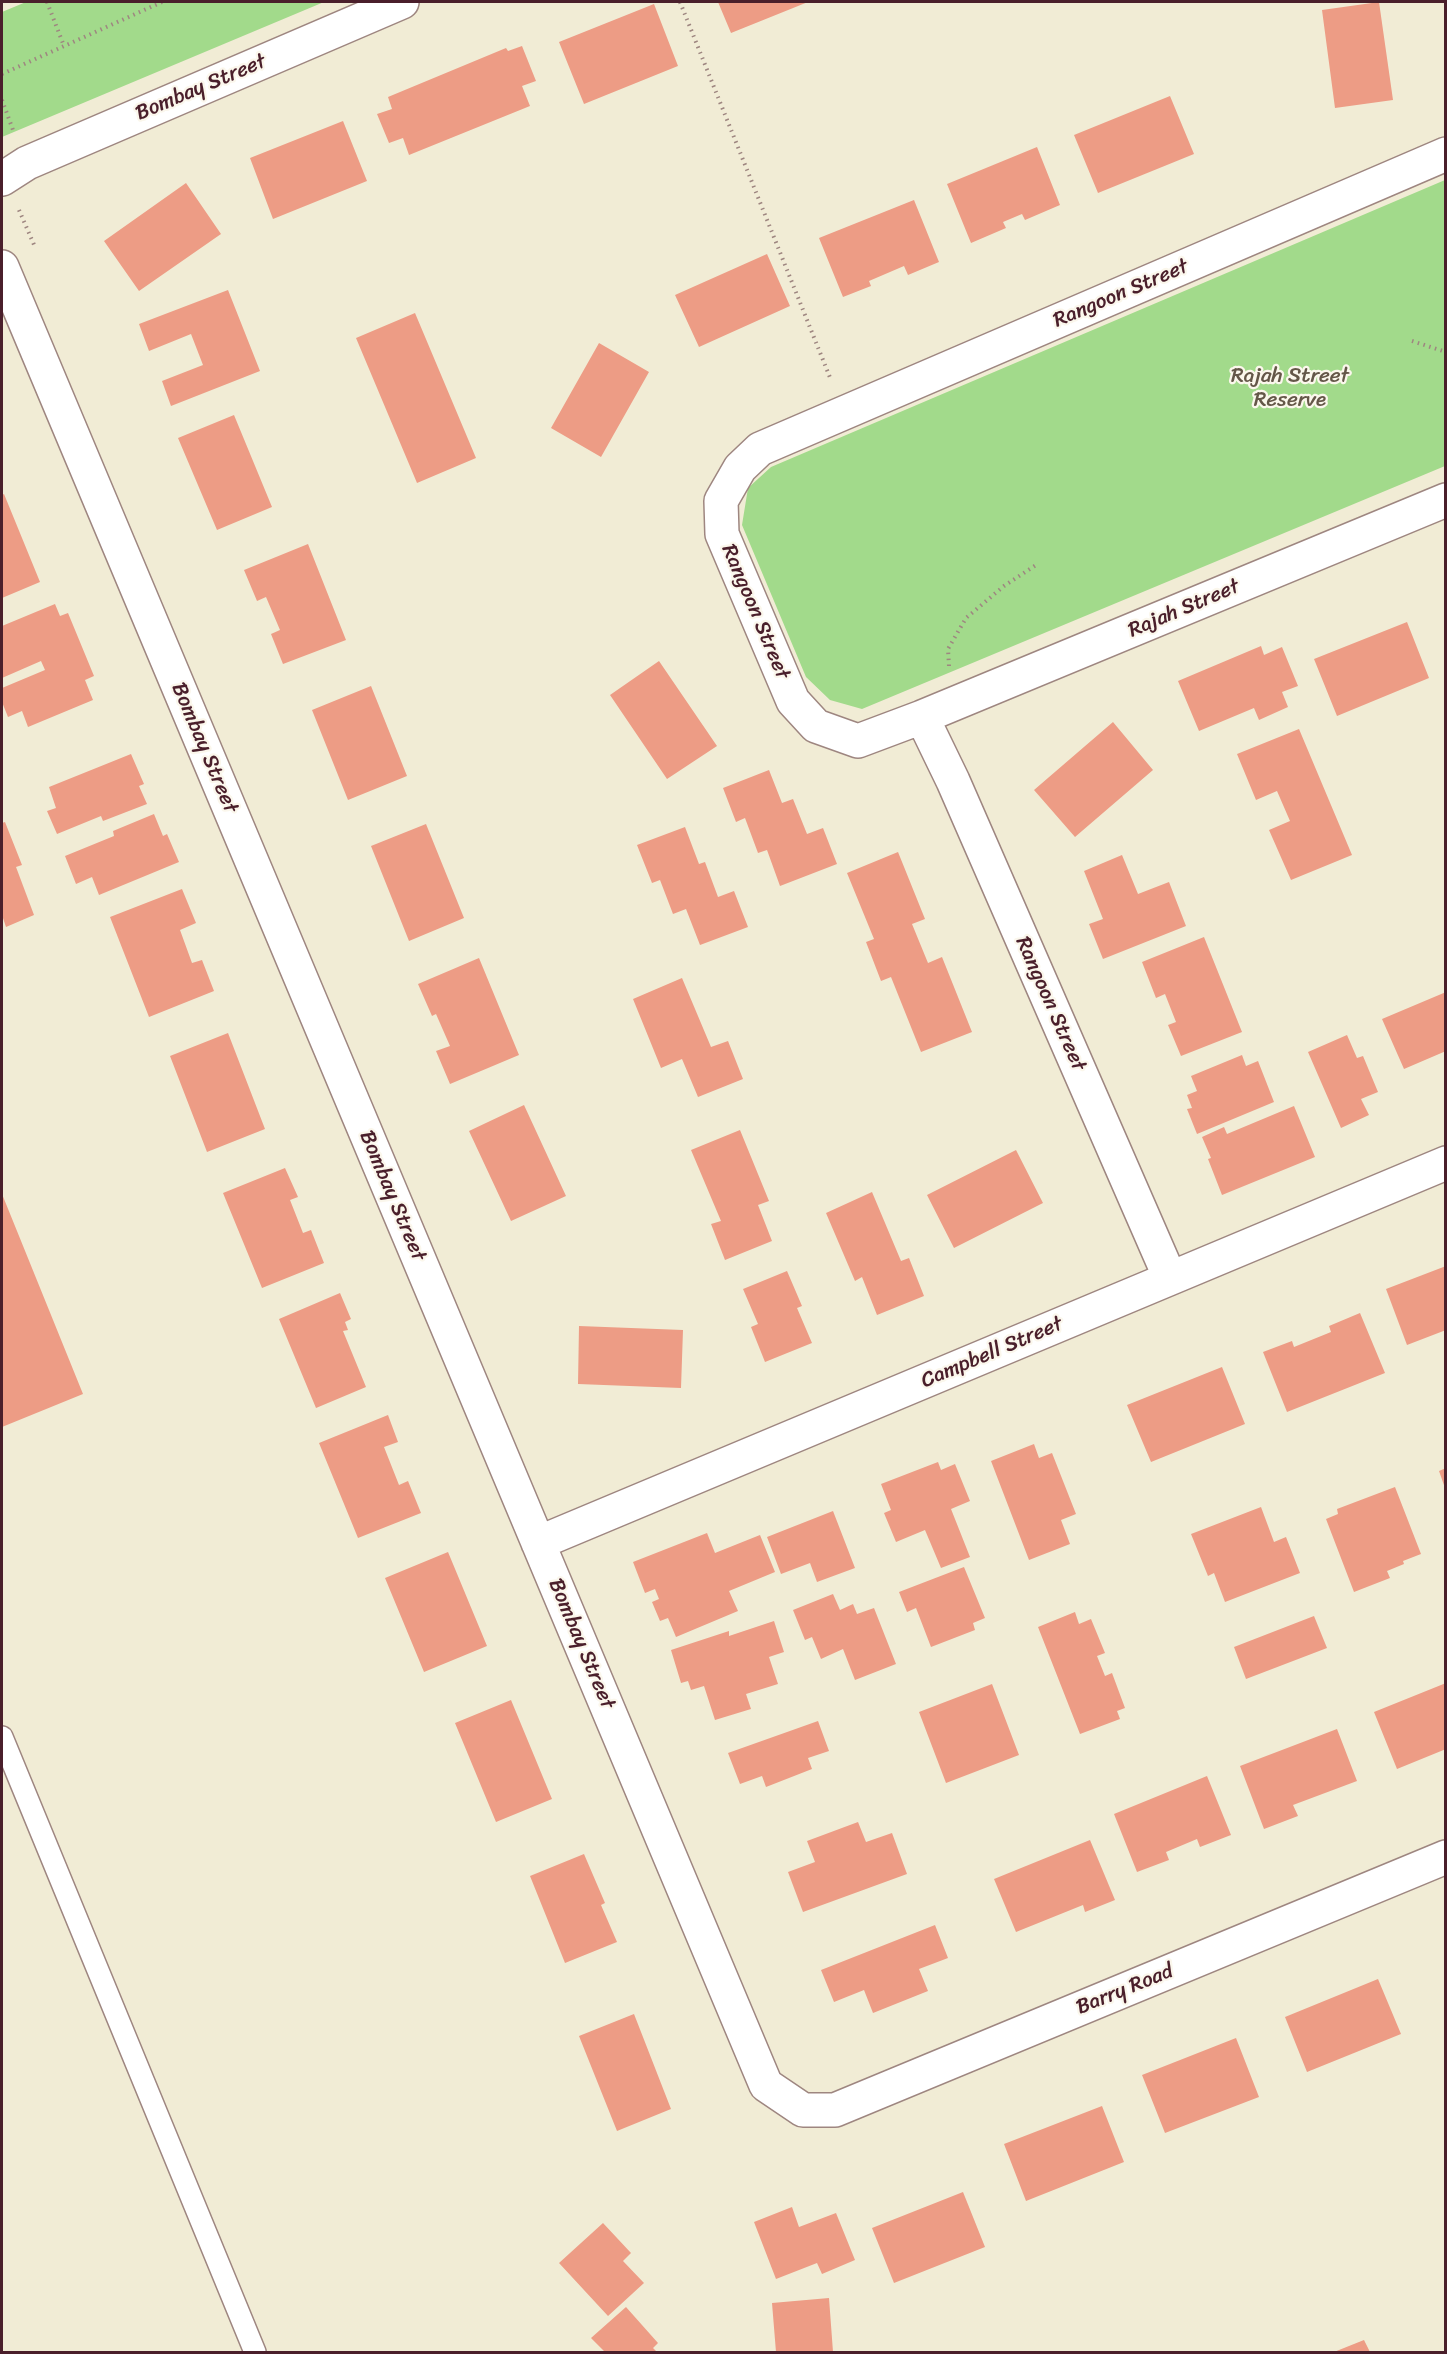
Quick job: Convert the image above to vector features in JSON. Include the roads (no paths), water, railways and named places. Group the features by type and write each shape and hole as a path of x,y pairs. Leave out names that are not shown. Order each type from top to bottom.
{"street":[{"name":"Bombay Street","path":"9,192 27,163 402,2"},
{"name":"Rangoon Street","path":"1170,1278 953,781 922,717 858,741 816,726 793,701 722,534 721,501 740,468 760,449 1446,154"},
{"name":"Bombay Street","path":"2,267 766,2085 803,2110"},
{"name":"Rajah Street","path":"922,717 1446,500"},
{"name":"Campbell Street","path":"538,1543 1446,1163"},
{"name":"Barry Road","path":"803,2110 835,2110 1446,1857"}],"lane":[{"path":"2,1737 255,2352"}],"park label":[{"name":"Rajah Street Reserve","path":"1290,389"}]}
